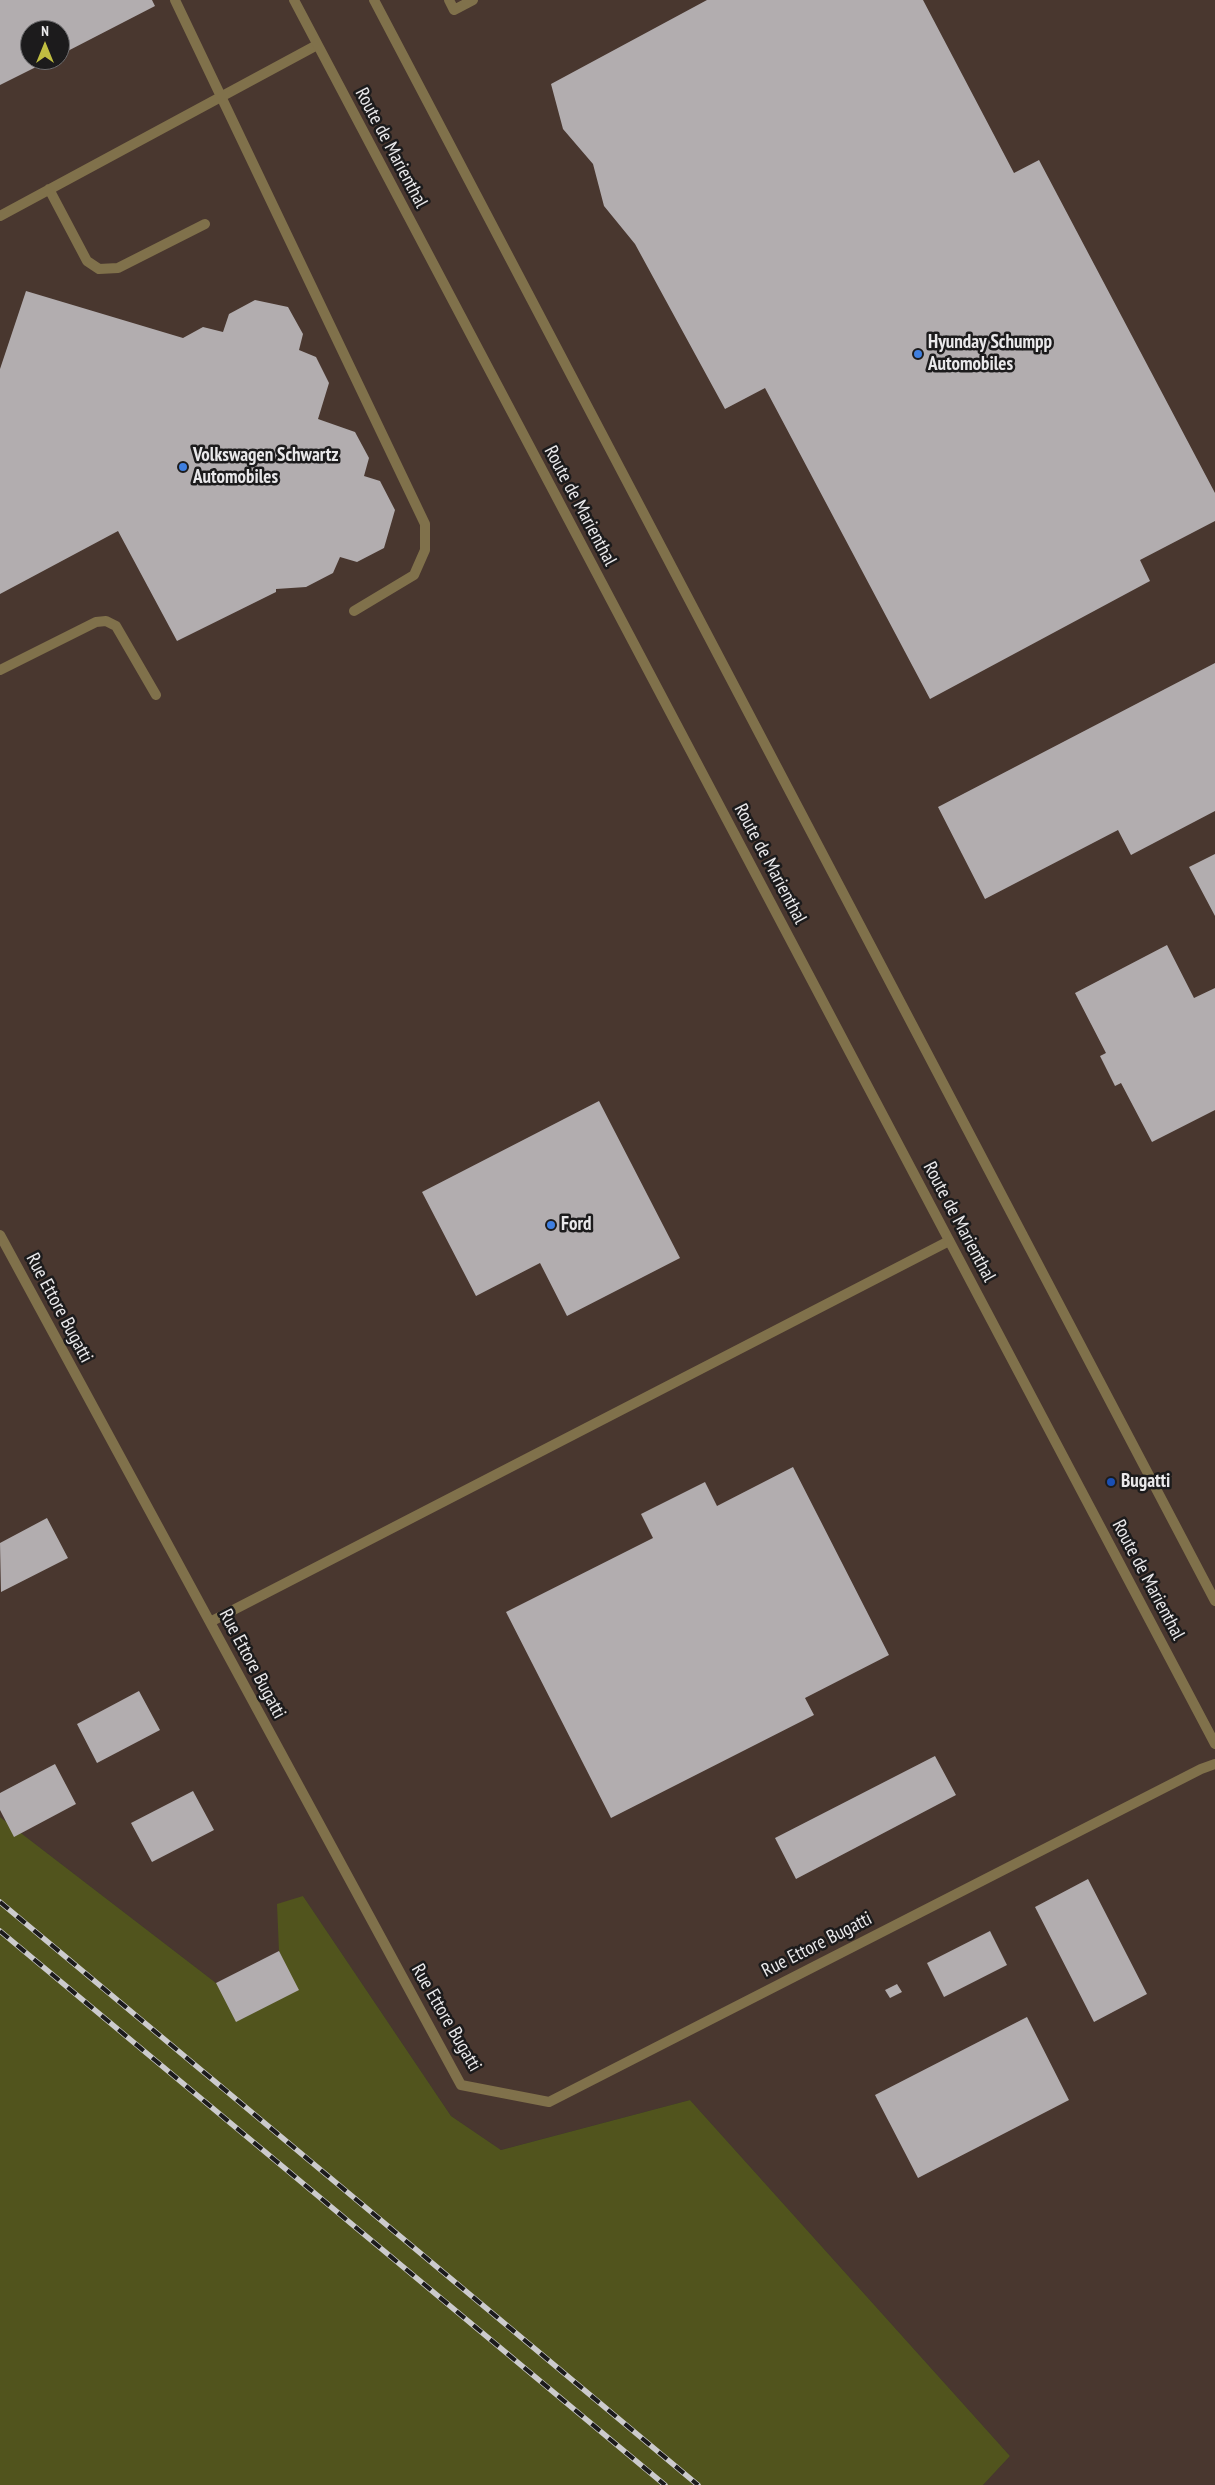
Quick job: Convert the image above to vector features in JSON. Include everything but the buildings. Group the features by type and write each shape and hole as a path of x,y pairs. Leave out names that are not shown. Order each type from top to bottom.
{"street":[{"path":"175,0 223,96 426,524 425,550 414,575 354,611"},
{"name":"Route de Marienthal","path":"294,0 1215,1744"},
{"path":"374,0 1215,1601"},
{"path":"449,0 454,10 473,0"},
{"path":"0,216 317,46"},
{"path":"49,189 87,261 99,269 118,268 205,224"},
{"path":"0,670 96,622 106,621 116,626 156,695"},
{"name":"Rue Ettore Bugatti","path":"0,1235 461,2085 549,2102 1201,1769 1215,1764"},
{"path":"210,1622 949,1241"}],"shaded area":[{"path":"0,0 1215,0 1215,2485 983,2485 1010,2456 690,2100 501,2150 451,2116 303,1896 299,1990 236,2022 216,1983 0,1817"}],"green space":[{"path":"0,1817 216,1983 298,1990 279,1951 277,1904 303,1896 451,2116 501,2150 690,2100 1010,2456 983,2485 0,2485"}],"railway":[{"path":"0,1902 698,2485"},
{"path":"0,1931 665,2485"}],"place":[{"name":"Hyunday Schumpp Automobiles","path":"918,354"},
{"name":"Volkswagen Schwartz Automobiles","path":"183,467"},
{"name":"Ford","path":"551,1225"},
{"name":"Bugatti","path":"1111,1482"}]}
